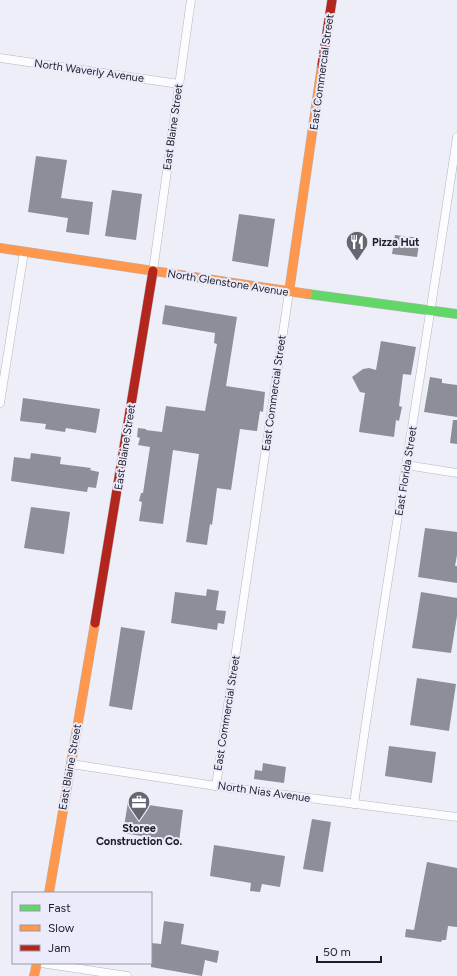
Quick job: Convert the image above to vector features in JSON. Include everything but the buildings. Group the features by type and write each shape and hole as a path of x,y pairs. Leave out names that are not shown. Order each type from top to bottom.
{"street":[{"name":"East Blaine Street","path":"49,892 113,520 152,271 191,0"},
{"name":"East Commercial Street","path":"216,786 332,0"},
{"name":"North Waverly Avenue","path":"0,58 179,84"},
{"name":"East Florida Street","path":"354,804 457,137"},
{"name":"North Glenstone Avenue","path":"0,248 289,292 457,314"},
{"path":"0,403 24,252"},
{"path":"406,465 457,473"},
{"name":"North Nias Avenue","path":"71,764 216,786 457,817"},
{"path":"34,976 37,964"},
{"path":"48,964 127,976"}],"traffic: fast":[{"path":"308,294 457,314"}],"traffic: slow":[{"path":"289,292 322,65"},
{"path":"0,248 308,294"},
{"path":"49,892 95,623"},
{"path":"34,976 37,964"}],"traffic: jam":[{"path":"322,65 332,0"},
{"path":"95,623 153,271"}],"place":[{"name":"Pizza Hut","path":"357,262"},
{"name":"Storee Construction Co.","path":"139,822"}]}
